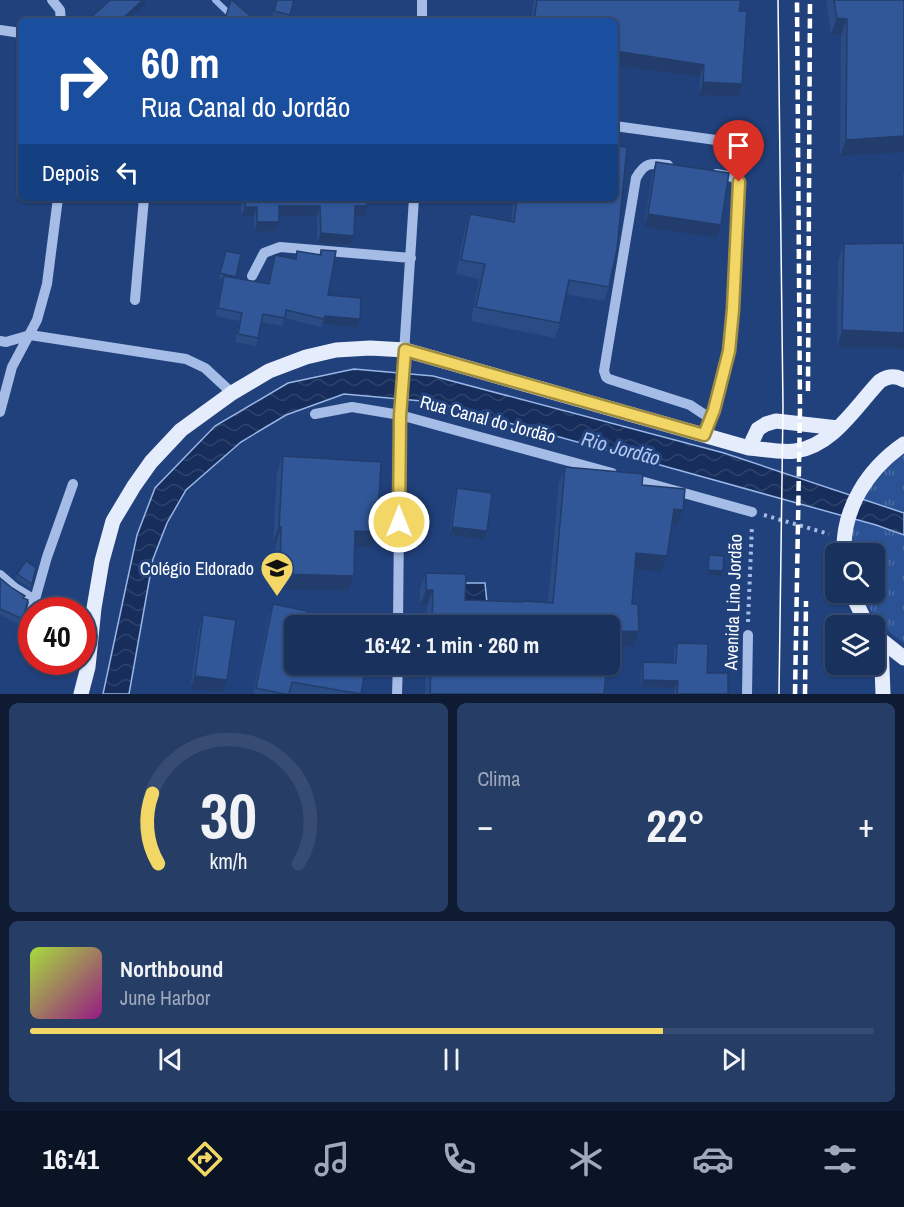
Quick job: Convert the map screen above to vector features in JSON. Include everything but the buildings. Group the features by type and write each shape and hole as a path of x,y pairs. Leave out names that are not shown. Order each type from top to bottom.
{"main road":[{"path":"81,694 88,667 102,561 113,521 151,462 181,430 232,393 268,371 316,354 336,350 370,348 405,353 749,448 794,452 818,444 838,428 886,377 893,376 904,380"},
{"path":"749,448 758,429 776,421 838,428"},
{"path":"845,539 852,506 861,488 874,469 904,444"},
{"path":"885,642 904,658"},
{"path":"881,675 883,694"}],"street":[{"path":"52,0 60,10 61,18"},
{"path":"422,0 422,18"},
{"path":"0,30 18,33"},
{"path":"618,126 716,140"},
{"path":"676,166 647,165 641,169 636,178 604,371 609,379 690,405 711,419"},
{"path":"704,435 711,419 729,351 739,187 739,182 733,177 710,172"},
{"path":"0,412 12,368 38,320 47,284 58,201"},
{"path":"135,300 144,201"},
{"path":"398,615 400,412 414,201"},
{"path":"252,276 264,253 280,247 411,258"},
{"path":"0,341 6,342 30,335 186,359 205,368 232,393"},
{"name":"Rua Canal do Jordão","path":"315,414 352,407 400,412 752,512"},
{"path":"36,597 47,557 73,484"},
{"path":"0,575 23,597"},
{"name":"Avenida Lino Jordão","path":"747,694 748,635"},
{"path":"398,675 398,694"}],"path":[{"path":"752,512 845,539"},
{"name":"Avenida Lino Jordão","path":"748,635 752,512"}],"green space":[{"path":"904,454 904,643 885,629 885,615 873,615 866,603 885,603 885,543 852,543 853,523 867,489 891,461"}],"water":[{"name":"Rio Jordão","path":"354,369 433,376 724,453 904,513 904,535 876,525 433,402 344,394 286,415 241,442 186,490 167,523 153,559 129,694 103,694 137,535 155,488 215,426 288,383"},
{"path":"453,583 485,583 487,603 451,599"}],"waterway":[{"path":"215,0 234,18"}],"tram line":[{"path":"778,0 783,407 779,694"}],"railway":[{"path":"795,694 800,409 797,0"},
{"path":"808,391 810,0"},
{"path":"805,694 806,601"}],"place":[{"name":"Colégio Eldorado","path":"277,597"}],"route":[{"path":"399,522 400,416 405,350 704,435 714,410 729,351 739,182"}]}
